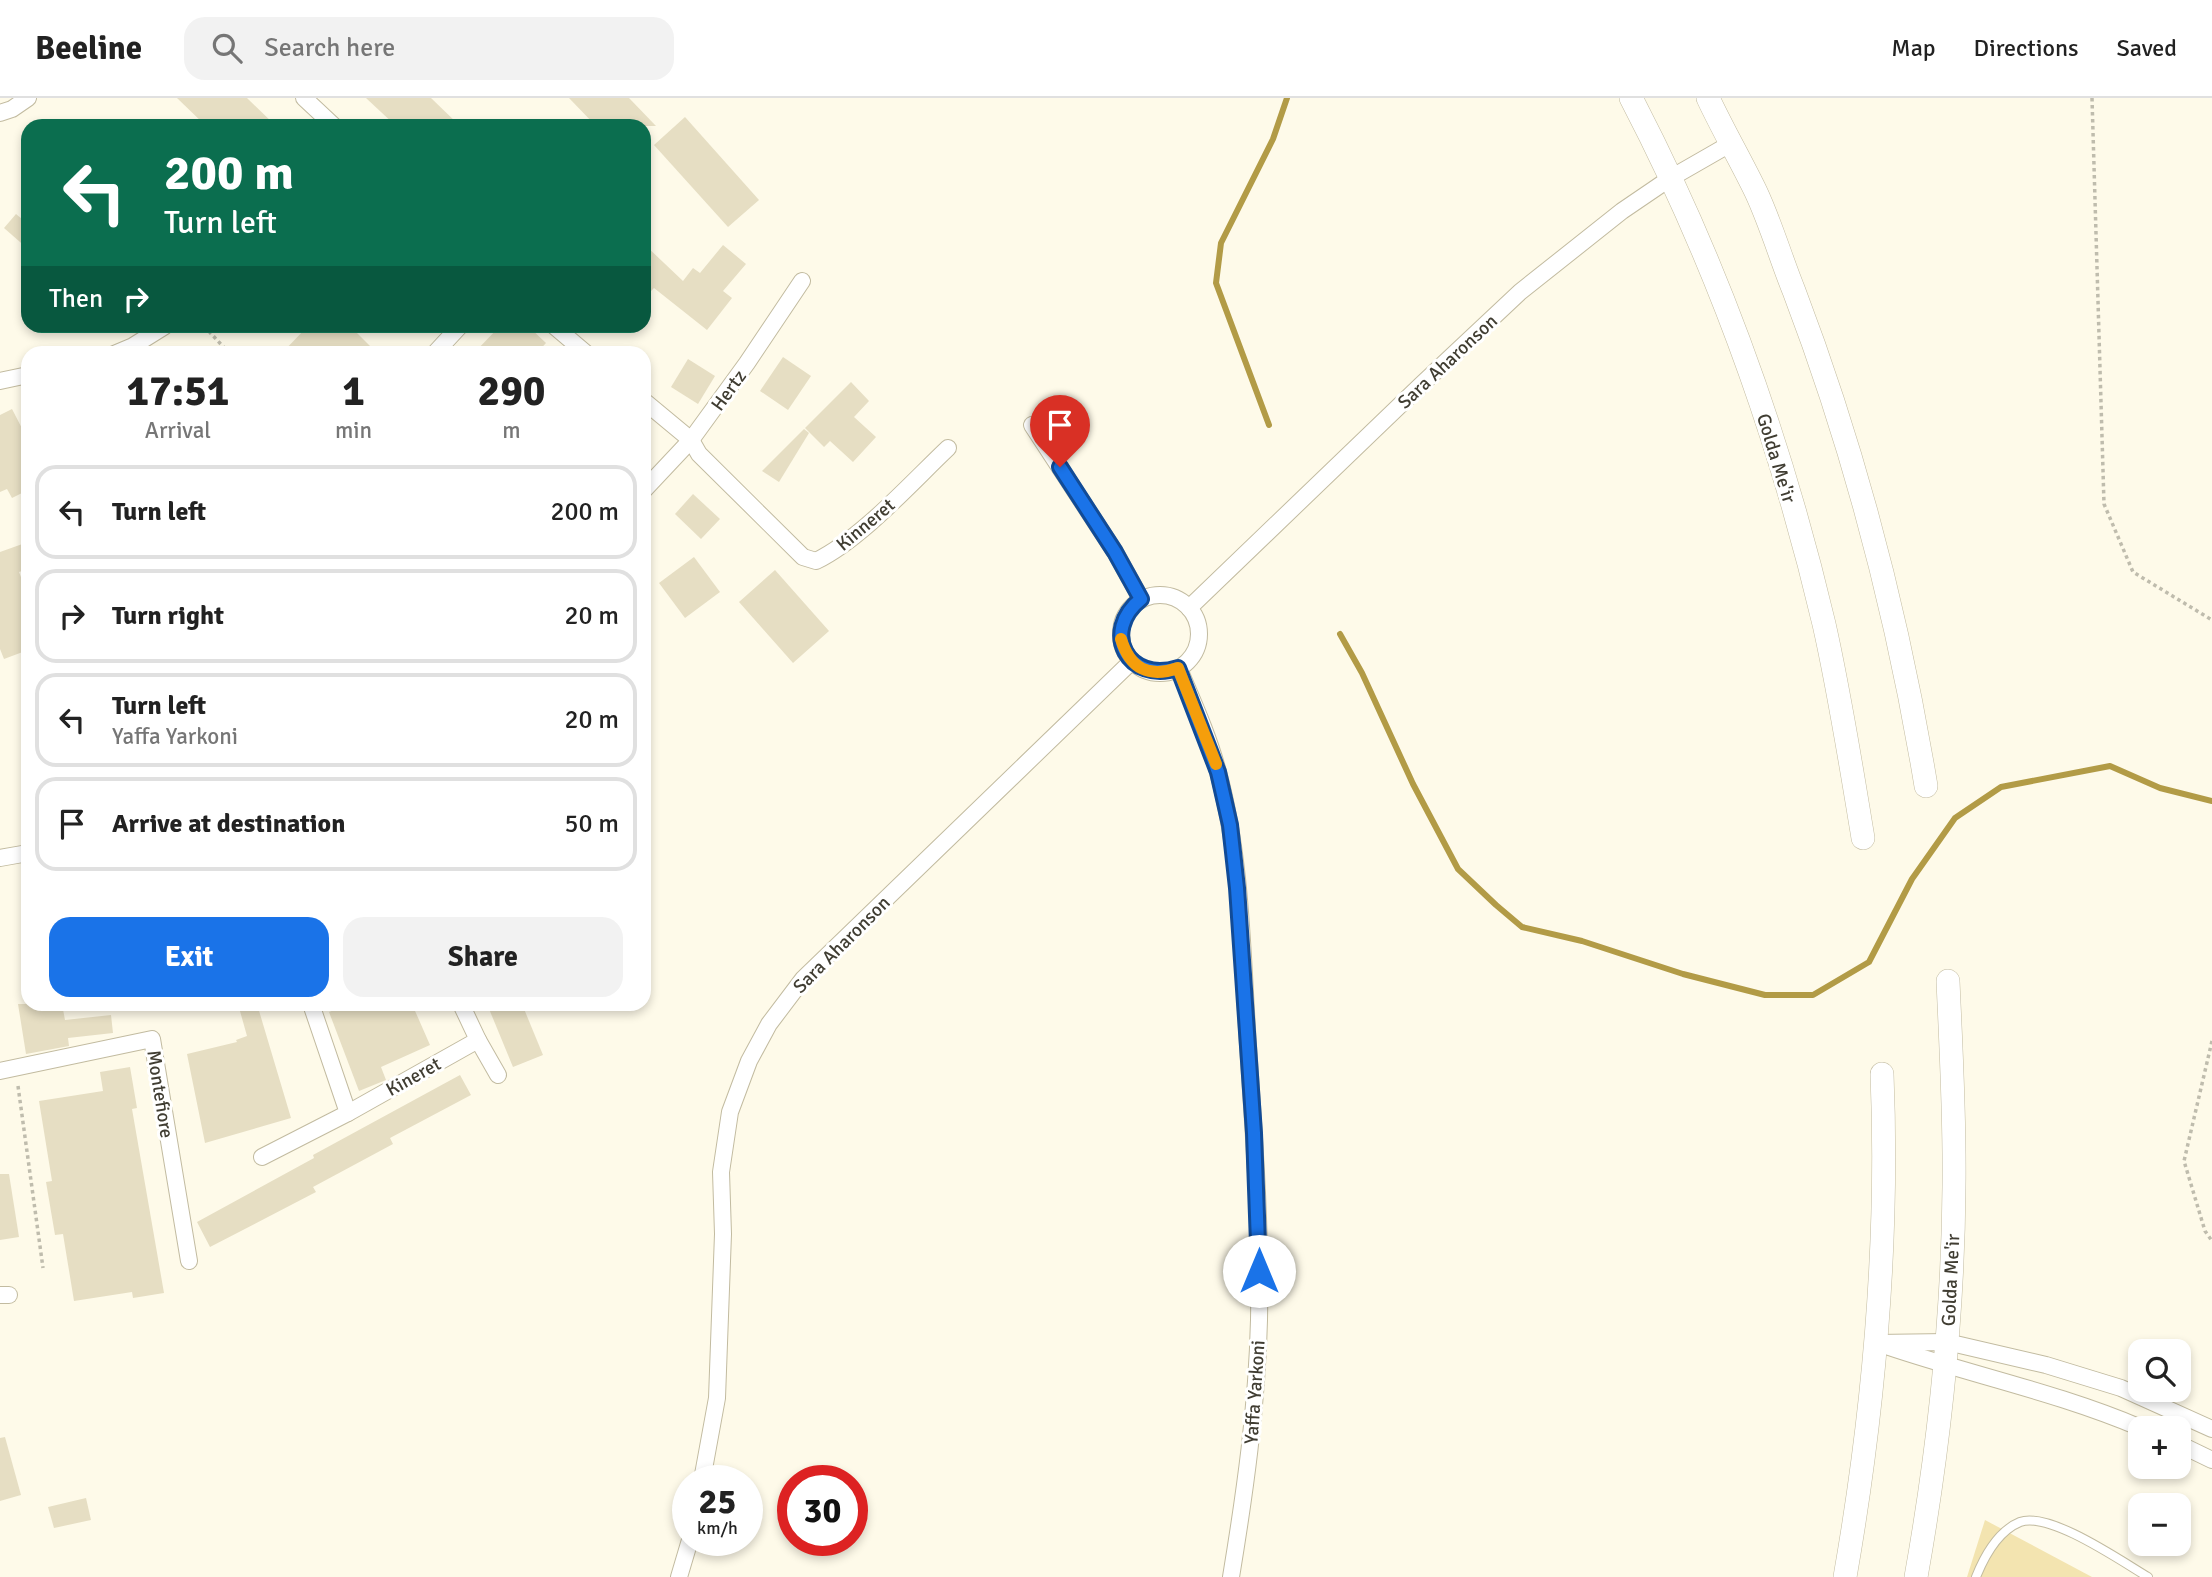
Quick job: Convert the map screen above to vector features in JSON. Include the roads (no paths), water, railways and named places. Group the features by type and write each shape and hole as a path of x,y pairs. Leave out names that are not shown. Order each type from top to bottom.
{"main road":[{"name":"Golda Me'ir","path":"1630,98 1696,231 1743,355 1801,538 1824,624 1842,711 1863,838"},
{"path":"1708,98 1756,193 1809,331 1839,419 1892,608 1926,786"},
{"name":"Golda Me'ir","path":"1916,1577 1930,1497 1947,1342 1955,1189 1948,981"},
{"path":"1845,1577 1861,1487 1876,1343 1884,1188 1882,1073"}],"street":[{"path":"0,113 12,109 28,98"},
{"path":"304,98 326,119"},
{"name":"Sara Aharonson","path":"1189,608 1520,292 1612,219 1670,179 1730,144"},
{"name":"Hertz","path":"651,483 691,440 802,281"},
{"path":"133,346 154,333"},
{"path":"441,346 454,333"},
{"path":"562,333 578,346"},
{"path":"0,381 21,376"},
{"path":"651,407 691,440"},
{"path":"1032,425 1115,552 1141,599"},
{"name":"Kinneret","path":"691,440 699,454 741,498 803,557 816,561 828,555 881,513 948,448"},
{"path":"1156,594 1172,596 1189,608 1195,615 1199,631 1197,646 1190,659 1178,668 1164,673 1148,671 1125,652 1121,637 1122,621 1130,608 1141,599 1156,594"},
{"name":"Sara Aharonson","path":"705,1465 719,1371 723,1234 721,1172 730,1112 749,1061 769,1024 803,979 1132,660"},
{"name":"Yaffa Yarkoni","path":"1178,668 1218,772 1230,825 1254,1133 1259,1222 1259,1320 1248,1471 1231,1577"},
{"path":"0,858 21,854"},
{"path":"313,1011 348,1113"},
{"path":"464,1011 498,1074"},
{"name":"Montefiore","path":"8,1070 152,1039 189,1261"},
{"name":"Kineret","path":"262,1157 348,1113 478,1040"},
{"path":"1876,1343 1947,1342 2046,1364 2121,1388 2212,1429"},
{"path":"1876,1343 1945,1366 2066,1399 2128,1423"},
{"path":"2191,1450 2212,1460"},
{"path":"679,1577 685,1556"}],"lane":[{"path":"1976,1577 1983,1558 2000,1537 2020,1522 2040,1520 2068,1531 2148,1577"}],"waterway":[{"path":"1269,425 1216,283 1221,243 1273,139 1287,98"},
{"path":"1340,634 1362,673 1413,784 1458,869 1496,905 1522,927 1582,941 1683,974 1765,995 1813,995 1869,962 1912,879 1955,818 2001,787 2110,766 2160,788 2212,801"}]}
